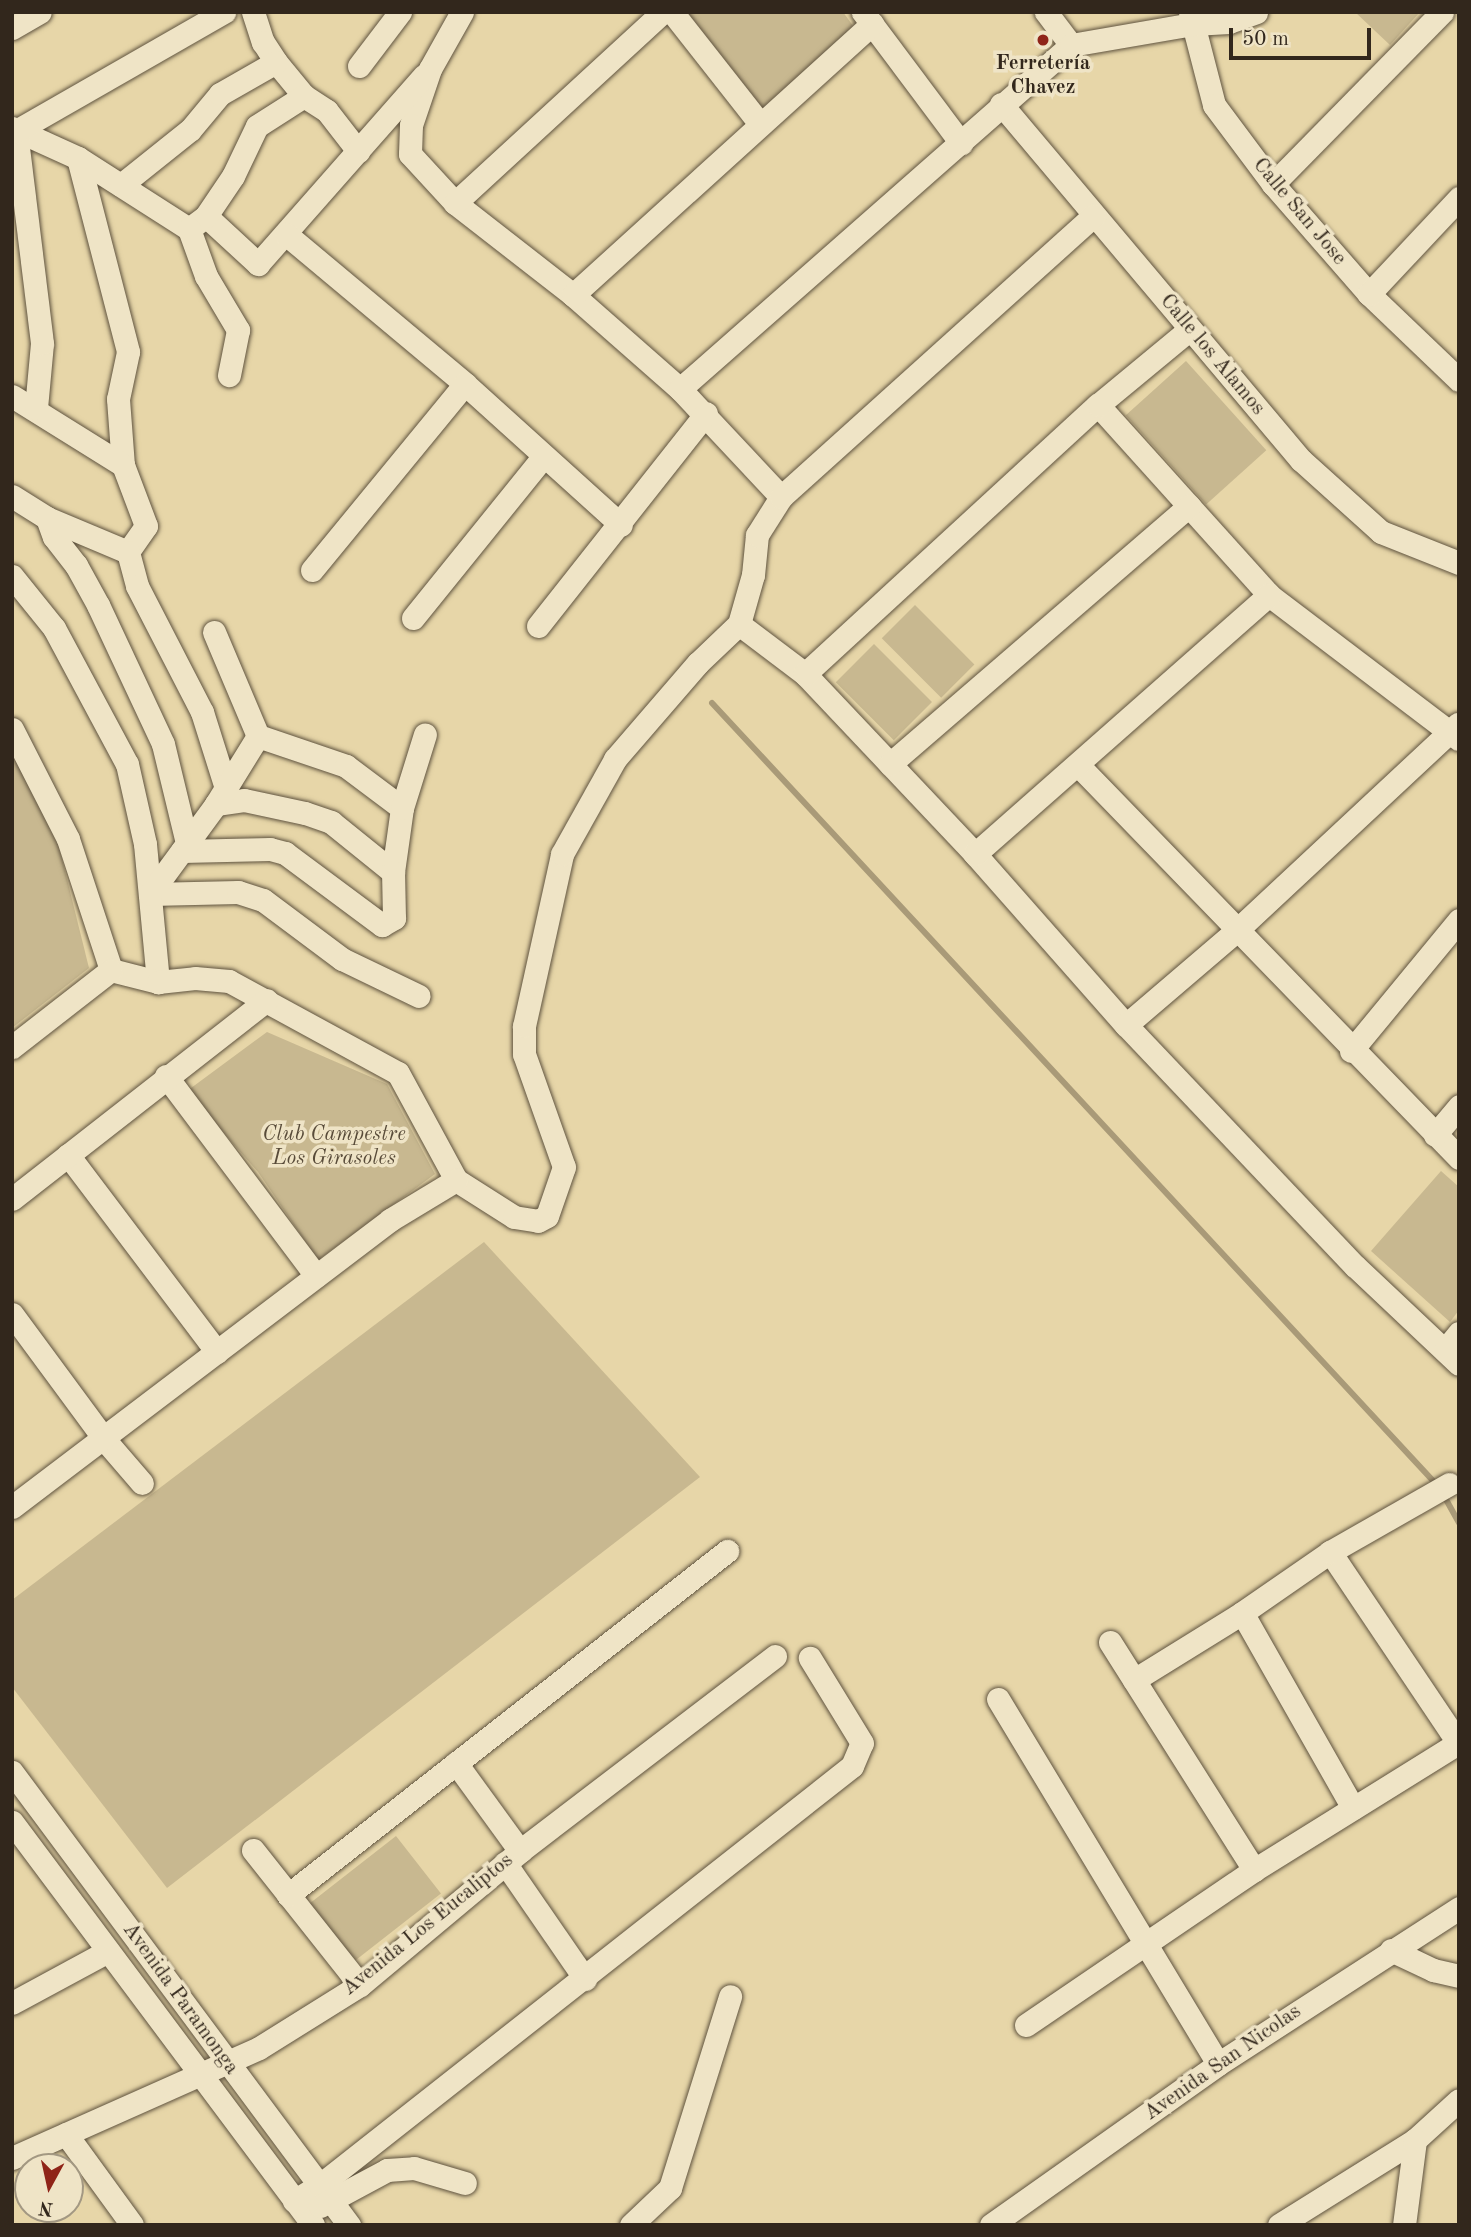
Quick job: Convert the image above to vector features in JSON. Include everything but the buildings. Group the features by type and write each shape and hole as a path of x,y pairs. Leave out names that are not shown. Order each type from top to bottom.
{"street":[{"path":"12,29 40,12"},
{"path":"14,130 224,12"},
{"path":"253,12 262,42 276,62 304,96 327,111 358,150"},
{"path":"359,66 400,12"},
{"path":"462,12 430,69 411,125 410,154 455,203 573,295 706,413 781,497"},
{"path":"455,203 663,12"},
{"path":"672,12 760,124"},
{"path":"1046,12 1071,45"},
{"path":"680,389 1071,45 1191,18 1229,22 1256,12"},
{"path":"1273,184 1442,12"},
{"path":"573,295 760,124 868,18 961,142"},
{"name":"Calle San Jose","path":"1191,18 1214,105 1273,184 1369,294 1459,380"},
{"path":"121,185 190,130 220,94 276,62"},
{"path":"14,130 39,137 79,158 121,185 197,223 258,264 287,235 430,69"},
{"path":"229,375 238,330 206,276 197,223 233,176 257,125 304,96"},
{"name":"Calle los Alamos","path":"1001,104 1301,460 1358,514 1404,544 1459,563"},
{"path":"14,130 40,316 36,408"},
{"path":"79,158 128,352 118,399 123,465 146,526 128,552 137,586 202,712 221,796"},
{"path":"1369,294 1459,198"},
{"path":"111,970 158,982 229,981 398,1073 456,1180 514,1217 538,1221 547,1216 564,1167 524,1054 524,1026 562,854 615,759 698,663 739,624 753,575 757,535 781,497 1094,215"},
{"path":"287,235 465,384 621,525"},
{"path":"805,674 1098,405 1190,329"},
{"path":"312,570 465,384"},
{"path":"12,397 36,408 123,465"},
{"path":"1098,405 1269,595 1455,732 1236,931 1126,1025"},
{"path":"538,626 621,525 706,413"},
{"path":"414,618 543,457"},
{"path":"12,496 47,518 128,552"},
{"path":"890,764 1189,506"},
{"path":"47,518 54,537 76,565 99,606 163,744 185,847"},
{"path":"12,576 54,628 127,764 150,894 158,982"},
{"path":"975,854 1079,766 1269,595"},
{"path":"739,624 805,674 975,854 1126,1025 1355,1266 1454,1349"},
{"path":"214,632 258,736 346,766 402,808"},
{"path":"12,729 68,839 111,970"},
{"path":"185,847 270,849 285,853 382,925 394,918 393,872 402,808 425,734"},
{"path":"150,894 221,796 258,736"},
{"path":"1079,766 1351,1051 1459,1158"},
{"path":"221,796 331,822 393,872"},
{"path":"150,894 238,892 263,900 342,959 419,996"},
{"path":"1351,1051 1459,919"},
{"path":"12,1047 111,970"},
{"path":"12,1199 166,1076 267,1000"},
{"path":"166,1076 316,1276"},
{"path":"1435,1135 1459,1106"},
{"path":"68,1155 217,1352"},
{"path":"12,1507 390,1220 456,1180"},
{"path":"12,1314 104,1439 142,1483"},
{"path":"1134,1680 1242,1613 1330,1552 1450,1485"},
{"path":"288,1895 727,1551"},
{"path":"1027,2025 1254,1870 1458,1744 1330,1552"},
{"path":"1242,1613 1353,1808"},
{"path":"1111,1642 1254,1870"},
{"name":"Avenida Los Eucaliptos","path":"12,2158 200,2077 259,2048 360,1985 512,1857 775,1656"},
{"path":"304,2214 326,2192 585,1979 852,1766 862,1743 810,1658"},
{"path":"998,1699 1147,1941 1218,2064"},
{"path":"456,1763 585,1979"},
{"name":"Avenida Paramonga","path":"12,1772 225,2063 349,2225"},
{"name":"Avenida Paramonga","path":"12,1822 304,2214"},
{"path":"253,1850 360,1985"},
{"name":"Avenida San Nicolas","path":"991,2225 1218,2064 1459,1908"},
{"path":"1391,1950 1433,1970 1459,1976"},
{"path":"12,2003 108,1951"},
{"path":"631,2225 670,2188 730,1996"},
{"path":"1279,2225 1415,2140 1459,2099"},
{"path":"66,2134 132,2225"},
{"path":"1404,2225 1415,2140"},
{"path":"326,2192 387,2170 414,2168 465,2183"}],"green space":[{"path":"681,12 843,12 856,30 758,118"},
{"path":"1355,12 1420,12 1390,45"},
{"path":"1186,361 1266,450 1206,504 1126,415"},
{"path":"915,605 974,664 941,698 882,638"},
{"path":"874,644 932,702 894,740 836,682"},
{"path":"12,752 59,847 89,968 12,1028"},
{"name":"Club Campestre Los Girasoles","path":"267,1032 387,1084 435,1174 318,1260 258,1172 187,1091"},
{"path":"1441,1171 1459,1187 1459,1310 1450,1322 1371,1251"},
{"path":"484,1242 700,1477 167,1888 12,1687 12,1600"},
{"path":"396,1836 441,1894 354,1961 309,1904"}],"waterway":[{"path":"712,703 1437,1485"},
{"path":"1443,1494 1459,1523"}],"place":[{"name":"Ferretería Chavez","path":"1043,40"}]}
